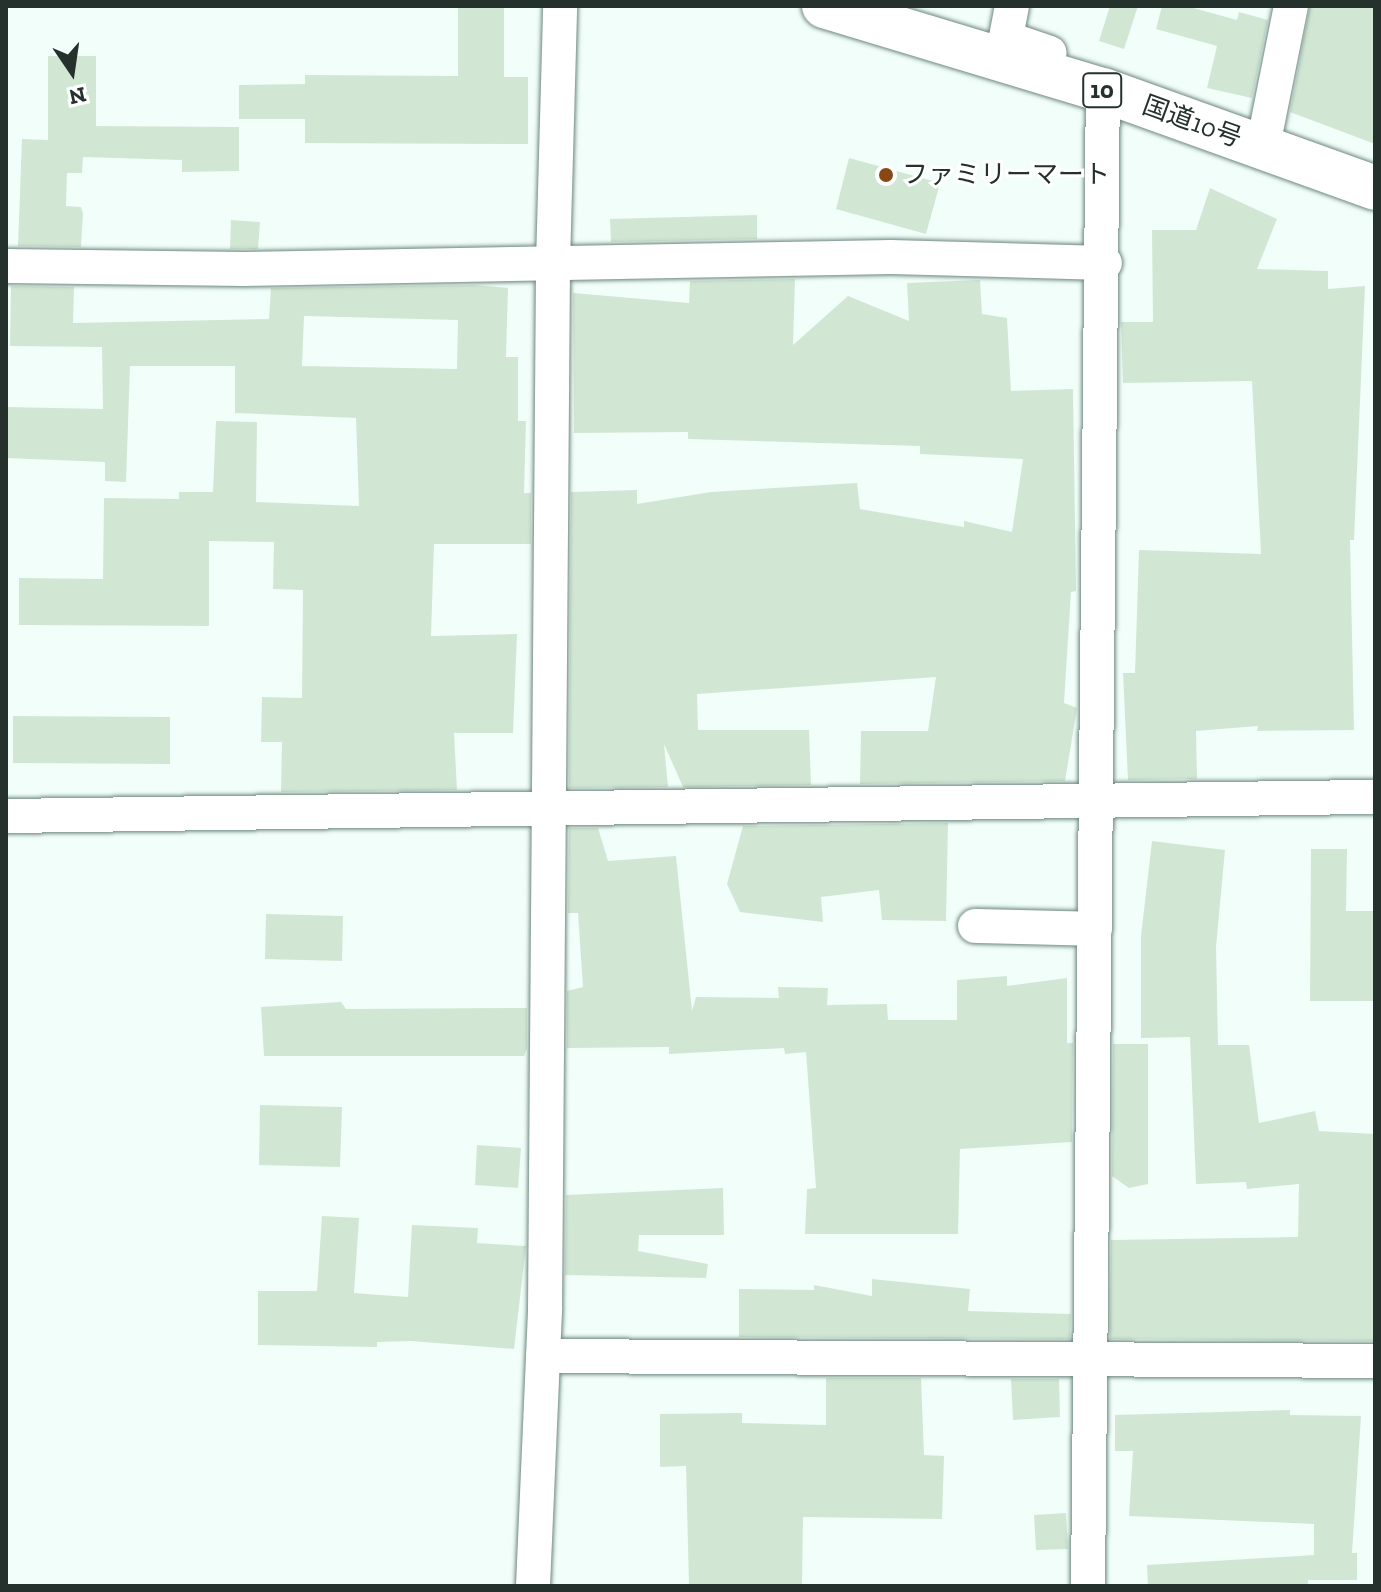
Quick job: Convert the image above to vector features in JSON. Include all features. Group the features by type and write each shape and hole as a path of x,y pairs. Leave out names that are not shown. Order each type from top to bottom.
{"highway":[{"name":"国道10号","path":"824,6 1103,90 1375,188"}],"street":[{"path":"533,1586 543,1356 553,263 560,6"},
{"path":"1012,6 1006,38 1375,166"},
{"path":"1267,126 1291,6"},
{"path":"1088,1586 1105,263 1103,90"},
{"path":"6,266 553,263 891,257 1105,263"},
{"path":"6,816 1097,798 1375,797"},
{"path":"975,926 1095,929"},
{"path":"543,1356 1375,1361"}],"building":[{"path":"458,6 504,6 504,77 528,77 528,144 305,143 305,119 239,119 239,85 305,84 305,75 458,76"},
{"path":"1110,6 1138,6 1124,49 1099,41"},
{"path":"1162,6 1186,6 1237,20 1239,12 1268,20 1252,98 1207,88 1217,46 1156,29"},
{"path":"1310,6 1375,6 1375,144 1290,112"},
{"path":"48,56 96,56 96,126 239,127 239,171 182,172 182,160 83,157 82,173 67,173 66,206 81,207 81,247 18,246 22,139 48,140"},
{"path":"849,158 940,183 926,234 836,209"},
{"path":"1210,188 1277,219 1257,269 1328,271 1328,289 1365,286 1354,540 1350,540 1354,730 1257,731 1258,726 1196,731 1197,779 1128,780 1123,673 1135,673 1139,550 1261,554 1252,381 1123,383 1121,322 1153,322 1152,230 1196,230"},
{"path":"757,215 757,239 611,242 610,219"},
{"path":"231,220 260,222 258,249 230,249"},
{"path":"795,279 793,345 848,296 909,321 907,283 980,280 982,314 1007,318 1011,391 1073,389 1076,591 1071,592 1064,703 1077,708 1065,781 860,784 861,731 928,731 936,677 697,694 698,730 809,730 811,785 683,787 664,744 668,787 569,788 571,492 637,490 637,504 711,492 857,483 860,509 964,527 964,521 1012,532 1023,459 920,454 920,446 688,439 688,432 574,433 573,293 689,303 690,281"},
{"path":"475,285 508,288 506,357 518,357 518,421 526,421 524,493 531,493 531,544 434,544 431,636 517,634 513,733 454,733 457,790 281,792 282,742 261,742 262,697 302,698 303,590 273,589 274,542 209,541 209,626 19,625 19,578 103,579 104,498 179,499 179,492 213,492 216,421 257,422 256,502 359,506 356,418 235,413 235,366 130,366 126,482 105,481 105,462 6,458 7,407 103,409 102,347 10,346 11,286 74,287 73,323 269,319 271,288","holes":["304,316 458,320 457,369 302,366"]},
{"path":"13,716 170,717 170,764 13,763"},
{"path":"948,823 946,921 882,920 879,890 821,897 823,922 740,912 727,884 743,826"},
{"path":"569,828 598,828 608,861 676,856 692,1011 696,997 779,998 778,987 828,988 827,1005 887,1004 888,1020 957,1020 957,980 1007,976 1007,986 1067,978 1067,1043 1073,1043 1072,1142 960,1149 958,1234 805,1234 807,1189 816,1188 806,1052 785,1054 784,1048 669,1054 669,1047 567,1048 567,991 583,987 578,913 568,913"},
{"path":"1152,841 1225,850 1216,947 1218,1045 1249,1045 1259,1123 1315,1111 1319,1131 1375,1134 1375,1341 1110,1339 1111,1240 1298,1237 1299,1184 1247,1189 1246,1182 1196,1184 1190,1037 1141,1038 1141,936"},
{"path":"1311,849 1347,849 1346,911 1375,911 1375,1001 1310,1001"},
{"path":"266,914 343,916 342,961 265,959"},
{"path":"341,1002 346,1009 527,1008 527,1048 524,1056 264,1056 261,1007"},
{"path":"1113,1044 1148,1044 1148,1184 1129,1188 1112,1176"},
{"path":"260,1105 342,1107 340,1167 259,1165"},
{"path":"477,1145 521,1148 518,1188 475,1185"},
{"path":"723,1188 724,1235 639,1235 638,1251 708,1264 706,1278 565,1275 566,1195"},
{"path":"322,1216 359,1218 354,1293 408,1297 412,1225 478,1228 477,1243 526,1246 514,1349 411,1341 377,1342 377,1347 258,1345 258,1291 317,1291"},
{"path":"872,1279 970,1289 968,1311 1071,1314 1070,1339 739,1337 739,1289 814,1290 814,1285 872,1296"},
{"path":"826,1378 921,1378 924,1455 944,1456 942,1519 803,1517 802,1586 689,1586 686,1466 660,1467 660,1414 742,1413 742,1423 826,1425"},
{"path":"1011,1379 1059,1379 1060,1417 1013,1420"},
{"path":"1290,1410 1290,1415 1361,1416 1352,1553 1357,1553 1357,1580 1308,1580 1308,1586 1148,1586 1147,1565 1314,1555 1314,1524 1129,1516 1133,1451 1115,1451 1115,1415"},
{"path":"1066,1513 1068,1549 1036,1550 1034,1515"}],"place":[{"name":"ファミリーマート","path":"886,175"}]}
